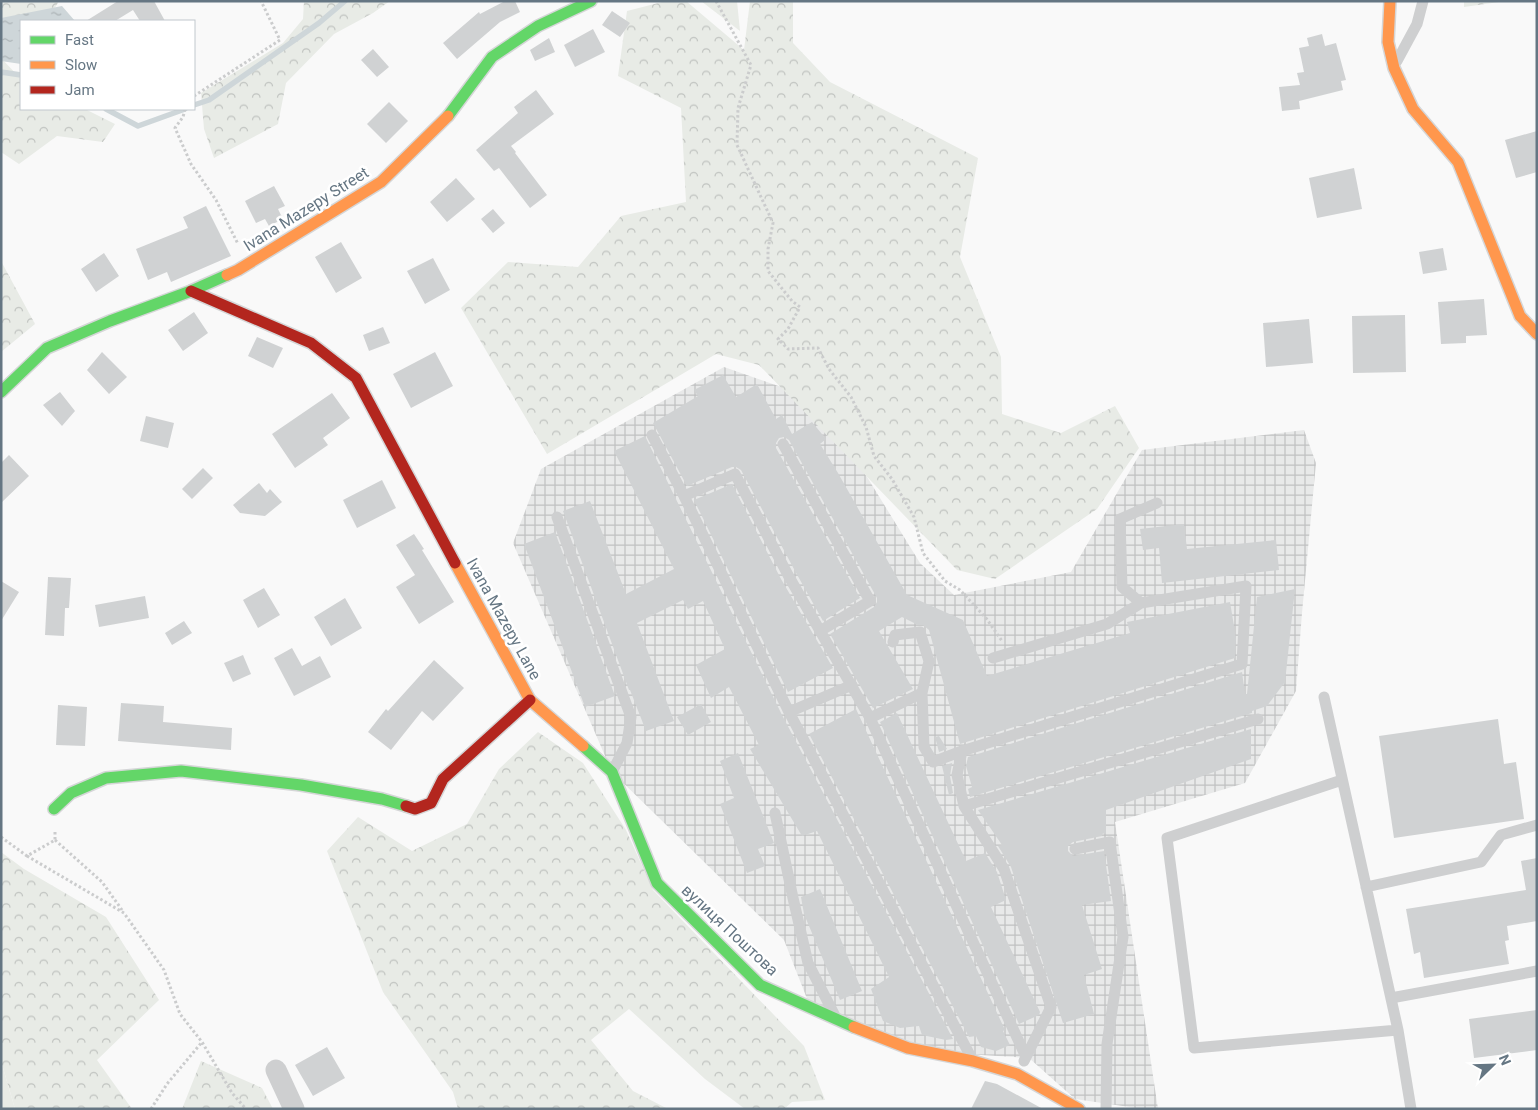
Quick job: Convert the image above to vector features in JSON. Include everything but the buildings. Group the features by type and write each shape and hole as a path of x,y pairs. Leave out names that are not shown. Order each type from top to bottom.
{"street":[{"name":"Ivana Mazepy Street","path":"1,392 47,348 110,321 191,291 249,264 381,182 454,110 492,58 538,26 591,1"},
{"path":"1390,1 1388,42 1394,68 1413,109 1458,162 1520,316 1537,334"},
{"name":"Ivana Mazepy Lane","path":"54,809 71,793 106,778 181,771 292,784 382,799 415,809 431,803 443,779 530,700 356,378 310,343 191,291"},
{"name":"вулиця Поштова","path":"530,700 612,772 657,884 760,985 787,999 908,1048 973,1061 1017,1074 1079,1109"},
{"path":"276,1070 294,1109"}],"lane":[{"path":"1394,68 1417,24 1423,1"},
{"path":"652,435 684,496 789,712 973,1061"},
{"path":"783,444 870,601 820,631"},
{"path":"684,496 736,474 788,575 870,718 1026,1056"},
{"path":"1141,603 1122,587 1120,519 1157,503"},
{"path":"557,517 631,717 627,743 612,772"},
{"path":"893,642 895,635 920,632 929,660 922,693 924,747 933,762 962,751 1242,664 1246,586 1141,603 1107,624 993,658"},
{"path":"789,712 852,685"},
{"path":"870,718 922,693"},
{"path":"1324,697 1398,1030 1411,1109"},
{"path":"964,806 1258,719"},
{"path":"962,751 957,775 964,806 1004,869 1051,1008 1017,1074"},
{"path":"1342,780 1167,838 1194,1048 1398,1030"},
{"path":"775,813 808,963 837,1020"},
{"path":"1366,887 1481,862 1501,835 1537,825"},
{"path":"1075,849 1110,842 1123,937 1107,1044 1106,1109"},
{"path":"1391,998 1537,971"}],"path":[{"path":"195,95 280,40 261,1"},
{"path":"716,1 751,65 738,108 737,145 773,223 768,249 768,271 792,302 800,307 788,329 778,339 788,349 818,348 829,369 852,397 866,427 874,456 892,479 914,517 923,553 945,581 960,590 986,618 1003,644 1022,650"},
{"path":"185,110 183,117 175,128 191,164 216,200 249,264"},
{"path":"54,809 55,840 102,882 164,970 180,1014 202,1042 232,1093 246,1109"},
{"path":"1,837 27,856 124,913"},
{"path":"27,856 55,840"},
{"path":"150,1109 202,1042"}],"shaded area":[{"path":"724,367 784,388 864,472 920,563 954,595 1071,572 1142,450 1304,430 1316,463 1296,691 1245,783 1115,822 1158,1109 1143,1109 1075,1099 1029,1058 916,1051 813,1014 784,940 612,772 513,543 541,469"}],"green space":[{"path":"1,1 59,1 48,20 20,20 1,31"},
{"path":"304,1 390,1 373,13 334,34 286,83 278,124 214,158 204,129 201,93 283,43 303,19"},
{"path":"666,1 686,1 744,50 750,1 793,1 793,43 830,82 978,158 960,257 1001,357 1002,414 1061,433 1115,406 1139,448 1097,509 995,579 957,570 759,365 716,354 547,454 461,308 508,262 578,267 621,216 686,202 681,108 618,76 627,11"},
{"path":"701,1 737,1 740,31"},
{"path":"1464,1 1506,1 1464,7"},
{"path":"1,58 20,78 20,110 87,110 115,124 103,142 57,136 19,164 1,152"},
{"path":"1,261 35,324 1,352"},
{"path":"538,732 583,763 626,830 653,890 804,1046 825,1100 792,1102 784,1109 745,1109 705,1079 629,1009 591,1040 633,1091 668,1109 458,1109 453,1092 383,992 327,851 358,817 412,851 467,824 499,769"},
{"path":"1,852 24,869 106,917 159,1000 97,1060 132,1109 15,1109 1,1061"},
{"path":"1,1061 15,1109 1,1109"},
{"path":"201,1061 262,1088 273,1109 182,1109"}],"water":[{"path":"62,6 74,20 20,20 20,64 1,61 1,18"}],"waterway":[{"path":"195,105 209,100 319,23 345,1"},
{"path":"1,72 20,75"},
{"path":"108,110 138,126 182,110"}],"traffic: fast":[{"path":"448,116 492,57 538,26 591,1"},
{"path":"1,392 47,348 227,275"},
{"path":"583,746 612,772 657,883 760,985 854,1027"},
{"path":"54,809 71,793 106,778 181,771 301,785 382,799 406,806"}],"traffic: slow":[{"path":"1390,1 1388,42 1394,68 1413,109 1458,162 1520,316 1537,334"},
{"path":"227,275 381,182 448,116"},
{"path":"455,563 530,700 583,746"},
{"path":"854,1027 908,1048 973,1061 1017,1074 1079,1109"}],"traffic: jam":[{"path":"191,291 311,343 356,378 455,563"},
{"path":"406,806 415,809 431,803 443,779 530,700"}]}
